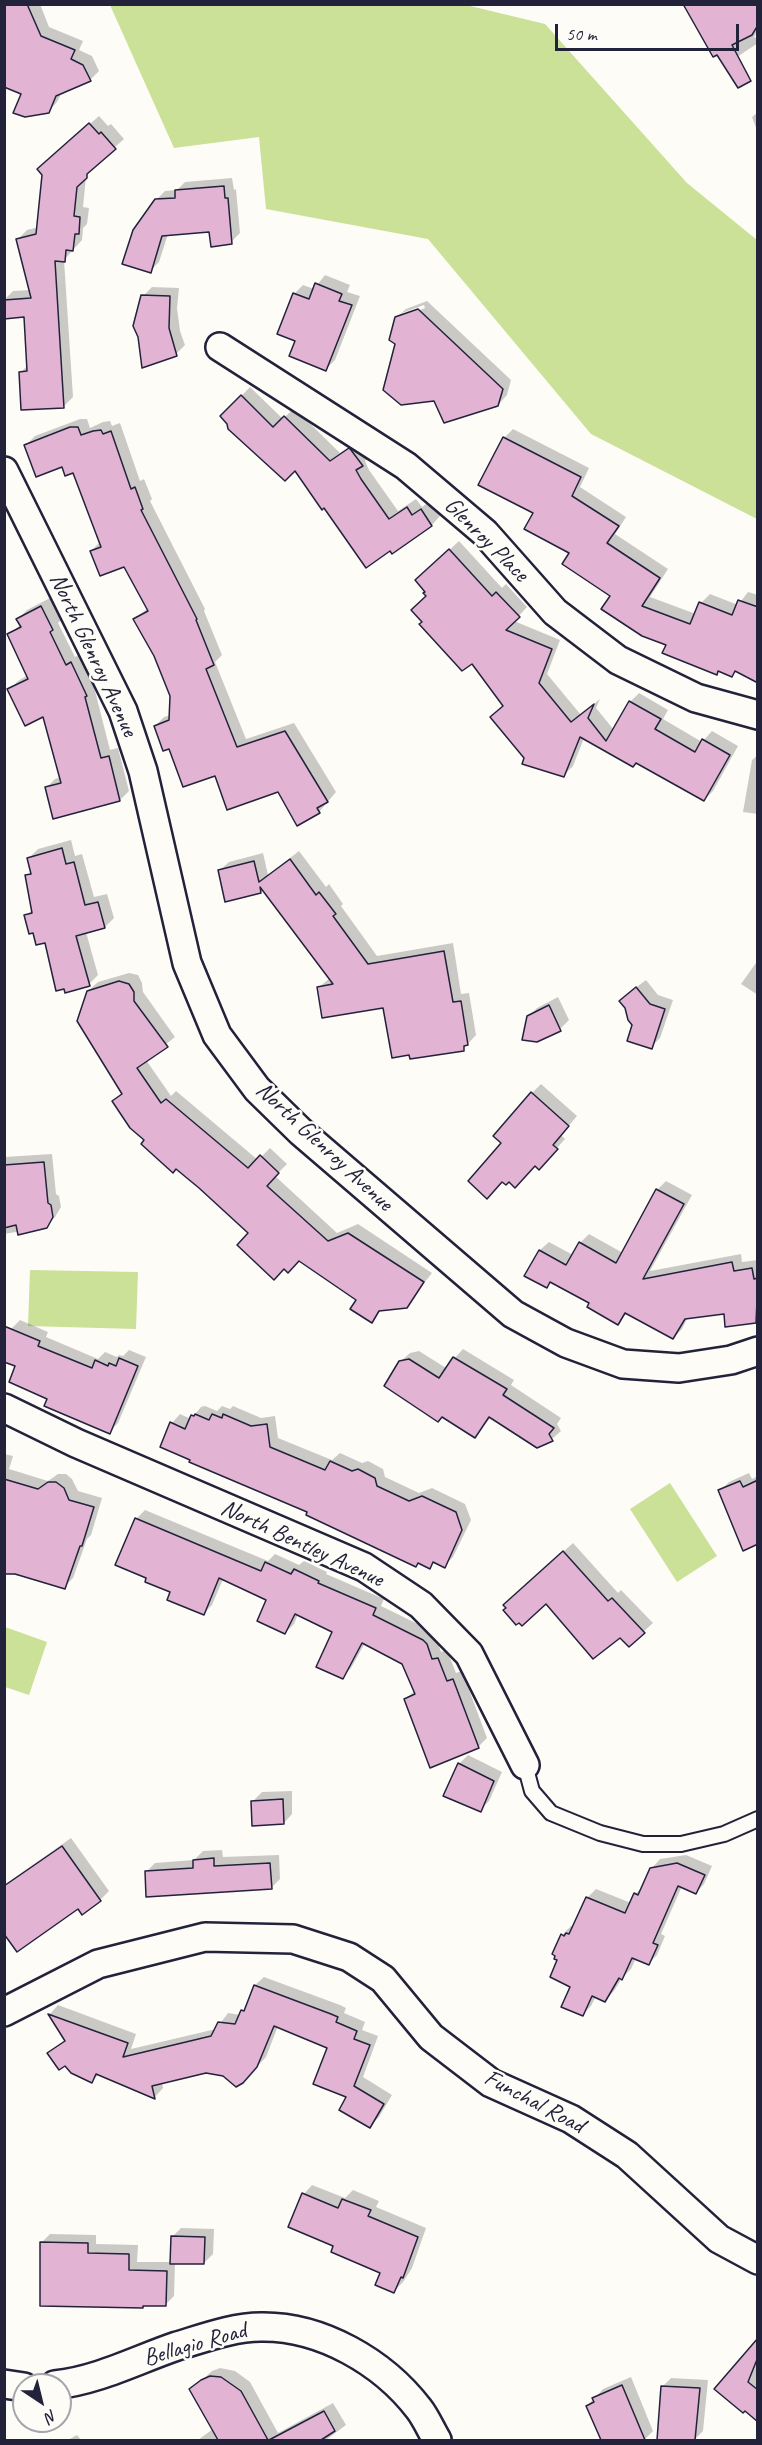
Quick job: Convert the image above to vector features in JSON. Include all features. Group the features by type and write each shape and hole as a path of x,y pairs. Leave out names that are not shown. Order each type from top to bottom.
{"street":[{"name":"Glenroy Place","path":"220,347 406,466 485,533 555,612 618,660 696,698 758,715"},
{"name":"North Glenroy Avenue","path":"4,471 123,711 143,771 187,963 217,1035 257,1089 301,1132 513,1314 566,1343 623,1364 679,1368 731,1360 758,1351"},
{"name":"North Bentley Avenue","path":"4,1408 76,1443 364,1567 421,1605 469,1654 525,1765"},
{"name":"Funchal Road","path":"4,2012 98,1964 205,1937 293,1939 349,1957 383,1979 431,2037 491,2083 571,2119 627,2155 719,2239 758,2260"},
{"name":"Bellagio Road","path":"72,2381 104,2374 176,2347 223,2333 262,2327 278,2328 334,2342 358,2355 392,2380 410,2399 419,2409 437,2440"}],"lane":[{"path":"525,1765 532,1791 551,1813 600,1833 643,1844 681,1844 724,1834 758,1819"}],"green space":[{"path":"462,4 545,24 687,183 757,240 757,519 591,434 428,239 266,209 259,137 174,148 110,5"},
{"path":"30,1270 138,1272 136,1329 28,1326"},
{"path":"670,1483 717,1556 677,1582 630,1509"},
{"path":"5,1627 47,1642 29,1695 5,1687"}],"building":[{"path":"4,4 27,4 41,36 75,50 71,59 83,65 91,81 56,96 49,113 25,117 13,113 21,94 4,87"},
{"path":"683,4 758,4 758,25 752,35 732,45 751,81 738,88 717,55 713,57"},
{"path":"89,123 99,134 101,132 116,149 87,174 87,178 77,187 74,216 80,217 79,234 75,234 73,251 66,250 65,262 55,261 64,408 21,410 19,372 27,371 24,317 4,319 4,300 31,298 16,239 36,234 42,175 37,169"},
{"path":"224,186 225,198 228,198 232,244 211,247 209,232 162,236 151,273 122,264 133,230 155,199 175,198 175,190"},
{"path":"315,283 342,294 339,301 352,305 326,371 289,356 295,341 277,334 293,293 309,299"},
{"path":"141,295 170,296 169,328 177,356 142,368 138,337 133,326"},
{"path":"418,309 503,389 498,406 444,423 434,401 401,405 383,390 395,344 389,340 395,317"},
{"path":"241,395 273,427 284,416 330,461 349,448 363,466 356,470 361,479 389,519 407,507 412,515 421,509 432,526 392,554 390,551 366,568 295,471 285,481 228,429 220,416"},
{"path":"70,427 78,427 81,435 93,431 101,430 103,434 111,431 131,489 135,487 143,509 141,510 197,619 214,665 206,669 237,747 285,731 328,802 317,808 320,813 297,826 278,792 227,810 215,776 183,787 169,749 163,751 154,726 169,720 170,696 154,656 133,619 148,611 124,567 100,576 90,551 101,547 73,473 65,476 62,467 36,477 24,445"},
{"path":"503,437 581,477 572,496 619,526 607,543 660,578 642,606 690,624 699,602 732,615 738,600 758,607 758,683 735,671 732,677 718,671 717,675 662,653 666,645 642,636 601,609 610,596 562,564 569,553 524,529 533,513 478,485"},
{"path":"449,549 492,596 496,592 520,617 506,630 552,649 539,683 571,722 594,704 588,718 606,741 629,701 661,719 655,729 695,752 702,739 730,755 704,801 636,763 633,767 580,737 564,777 522,764 524,758 490,717 503,706 472,664 462,671 419,624 422,622 411,610 426,596 415,580"},
{"path":"41,606 53,630 50,632 66,665 71,662 87,696 85,697 101,758 109,756 120,801 53,819 45,787 61,783 43,717 25,726 7,689 28,679 7,634 21,627 16,619"},
{"path":"62,848 66,864 74,862 85,905 98,902 105,928 76,936 90,986 65,993 64,989 56,991 45,943 36,945 33,933 29,934 24,915 32,913 25,875 31,874 27,858"},
{"path":"290,859 316,895 319,892 336,914 333,916 368,964 444,951 453,1002 461,1001 468,1045 464,1046 464,1051 410,1059 409,1055 392,1058 383,1008 322,1018 317,987 333,984 260,887 261,893 225,902 218,870 254,861 259,882"},
{"path":"119,981 129,984 134,992 134,1001 168,1047 137,1068 161,1103 166,1099 248,1168 260,1155 279,1173 267,1186 328,1241 348,1233 424,1282 407,1308 379,1311 372,1323 350,1309 356,1300 299,1261 288,1273 284,1269 274,1280 237,1245 248,1233 199,1188 176,1169 173,1173 141,1144 144,1140 130,1128 112,1101 122,1094 77,1021 87,991"},
{"path":"636,987 650,1004 665,1009 652,1049 627,1041 632,1025 625,1008 619,1001"},
{"path":"549,1005 561,1031 537,1042 522,1040 527,1016"},
{"path":"531,1092 569,1126 553,1145 558,1149 539,1170 535,1166 515,1188 509,1182 506,1185 502,1182 487,1199 468,1181 501,1143 493,1136"},
{"path":"44,1162 48,1203 51,1205 53,1217 47,1228 18,1235 16,1225 4,1228 4,1165"},
{"path":"656,1189 684,1204 643,1279 732,1262 734,1271 752,1268 754,1279 758,1278 756,1323 725,1327 724,1314 685,1319 673,1339 625,1313 618,1325 587,1307 589,1303 550,1282 547,1288 524,1276 539,1250 566,1265 579,1242 616,1263"},
{"path":"4,1326 40,1341 38,1346 92,1368 95,1360 108,1366 109,1363 116,1366 119,1358 138,1366 110,1434 44,1406 47,1399 9,1382 15,1366 4,1362"},
{"path":"453,1357 507,1389 503,1395 554,1428 549,1434 553,1441 537,1448 489,1417 475,1438 442,1417 438,1422 384,1386 399,1361 409,1359 439,1378"},
{"path":"195,1414 209,1420 212,1414 222,1418 223,1414 251,1426 267,1424 270,1447 325,1470 330,1461 352,1471 358,1469 375,1478 377,1486 409,1501 422,1496 456,1512 462,1530 445,1568 433,1562 430,1569 418,1563 416,1567 306,1515 307,1512 189,1462 190,1460 160,1447 170,1422 185,1429 191,1415"},
{"path":"4,1479 38,1489 48,1482 56,1482 64,1488 69,1500 94,1507 65,1589 15,1574 4,1574"},
{"path":"758,1480 758,1544 743,1551 718,1490 740,1481 743,1487"},
{"path":"135,1518 261,1571 265,1562 291,1574 294,1569 319,1581 318,1583 376,1608 373,1615 423,1640 427,1644 432,1659 438,1658 447,1681 453,1679 479,1748 430,1768 404,1699 415,1694 402,1664 362,1643 343,1679 316,1667 332,1632 295,1614 285,1634 257,1621 266,1600 219,1578 204,1615 167,1600 170,1592 145,1582 146,1578 115,1565"},
{"path":"563,1551 608,1601 612,1598 645,1633 629,1647 620,1638 593,1659 546,1604 522,1626 519,1623 516,1625 503,1610 506,1608 503,1605"},
{"path":"458,1763 494,1781 481,1812 443,1796"},
{"path":"283,1799 284,1824 252,1826 251,1801"},
{"path":"62,1846 101,1901 82,1915 78,1909 17,1952 4,1934 4,1886"},
{"path":"214,1858 214,1866 270,1863 272,1889 146,1897 145,1871 193,1868 193,1860"},
{"path":"677,1863 705,1875 696,1894 678,1886 653,1943 658,1945 649,1965 632,1958 622,1980 619,1978 605,2002 592,1996 583,2016 561,2007 570,1987 550,1977 557,1960 552,1954 561,1934 564,1936 566,1933 569,1934 586,1897 625,1913 634,1893 638,1895 650,1868"},
{"path":"254,1985 338,2017 336,2022 357,2031 354,2039 370,2045 354,2086 384,2104 370,2128 339,2110 346,2097 313,2084 327,2048 274,2026 257,2067 243,2083 236,2087 223,2076 206,2073 152,2086 155,2099 96,2074 92,2083 71,2073 65,2066 59,2070 47,2053 65,2041 48,2014 128,2043 123,2057 211,2036 218,2022 235,2024 241,2010 244,2011"},
{"path":"302,2193 338,2208 342,2199 371,2210 368,2216 418,2237 403,2278 401,2277 394,2293 375,2285 380,2273 331,2252 333,2246 288,2227"},
{"path":"171,2236 205,2237 204,2264 170,2264"},
{"path":"40,2242 88,2243 88,2253 129,2254 129,2270 167,2271 166,2306 143,2306 143,2308 40,2306"},
{"path":"758,2338 758,2357 748,2382 758,2390 758,2422 745,2411 743,2413 714,2389"},
{"path":"210,2376 221,2377 241,2391 268,2440 218,2440 189,2389"},
{"path":"622,2385 645,2440 601,2440 586,2406 594,2402 592,2398"},
{"path":"661,2386 700,2388 695,2440 657,2440"},
{"path":"324,2411 335,2431 321,2440 269,2440"}]}
